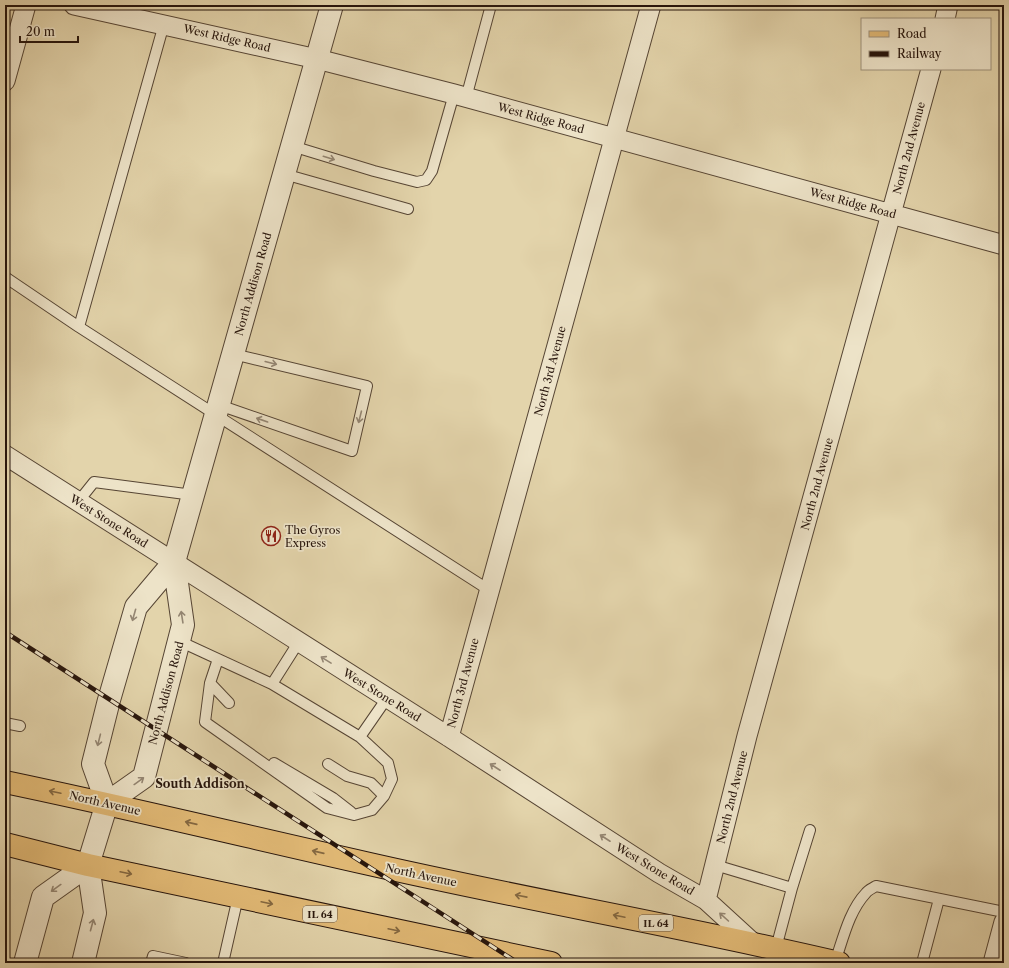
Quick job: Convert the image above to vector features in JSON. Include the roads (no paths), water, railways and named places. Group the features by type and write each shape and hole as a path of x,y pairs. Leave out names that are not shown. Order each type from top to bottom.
{"main road":[{"name":"North Avenue","path":"5,782 107,803 364,863 753,943 837,963"},
{"name":"IL 64","path":"5,844 88,865 551,963"}],"street":[{"path":"5,81 26,5"},
{"name":"West Ridge Road","path":"74,5 317,59 460,96 1004,245"},
{"name":"North Addison Road","path":"174,562 136,607 109,700 93,764 107,803 144,777 183,624 174,562 332,5"},
{"name":"North 3rd Avenue","path":"449,737 651,5"},
{"path":"945,18 948,5"},
{"name":"North 2nd Avenue","path":"706,900 747,736 931,70"},
{"name":"West Stone Road","path":"5,455 174,562 298,643 449,737 659,873 706,900 753,943"},
{"path":"83,963 95,912 88,865 107,803"},
{"path":"25,963 43,897 88,865"},
{"path":"994,963 1004,922"}],"lane":[{"path":"292,146 374,171 417,182 426,180 432,171 460,96 491,5"},
{"path":"80,327 164,24"},
{"path":"284,174 408,209"},
{"path":"5,277 80,327 217,409 489,590"},
{"path":"217,409 352,451 367,386 233,354"},
{"path":"78,502 94,482 193,495"},
{"path":"179,641 218,659 272,684 360,737 388,763 392,779 384,796 372,810 354,815 327,808 205,722 210,683 218,659"},
{"path":"272,684 298,643"},
{"path":"210,683 229,703"},
{"path":"360,737 387,698"},
{"path":"5,723 20,726"},
{"path":"328,764 347,776 371,783 384,796"},
{"path":"776,948 792,888 810,830"},
{"path":"715,865 792,888"},
{"path":"837,963 846,930 857,906 866,892 876,886 1004,912"},
{"path":"223,963 238,897"},
{"path":"922,963 939,899"},
{"path":"151,963 153,956 186,963"}],"railway":[{"path":"5,632 518,963"}],"place":[{"name":"The Gyros Express","path":"271,536"}],"district":[{"name":"South Addison","path":"200,783"}]}
